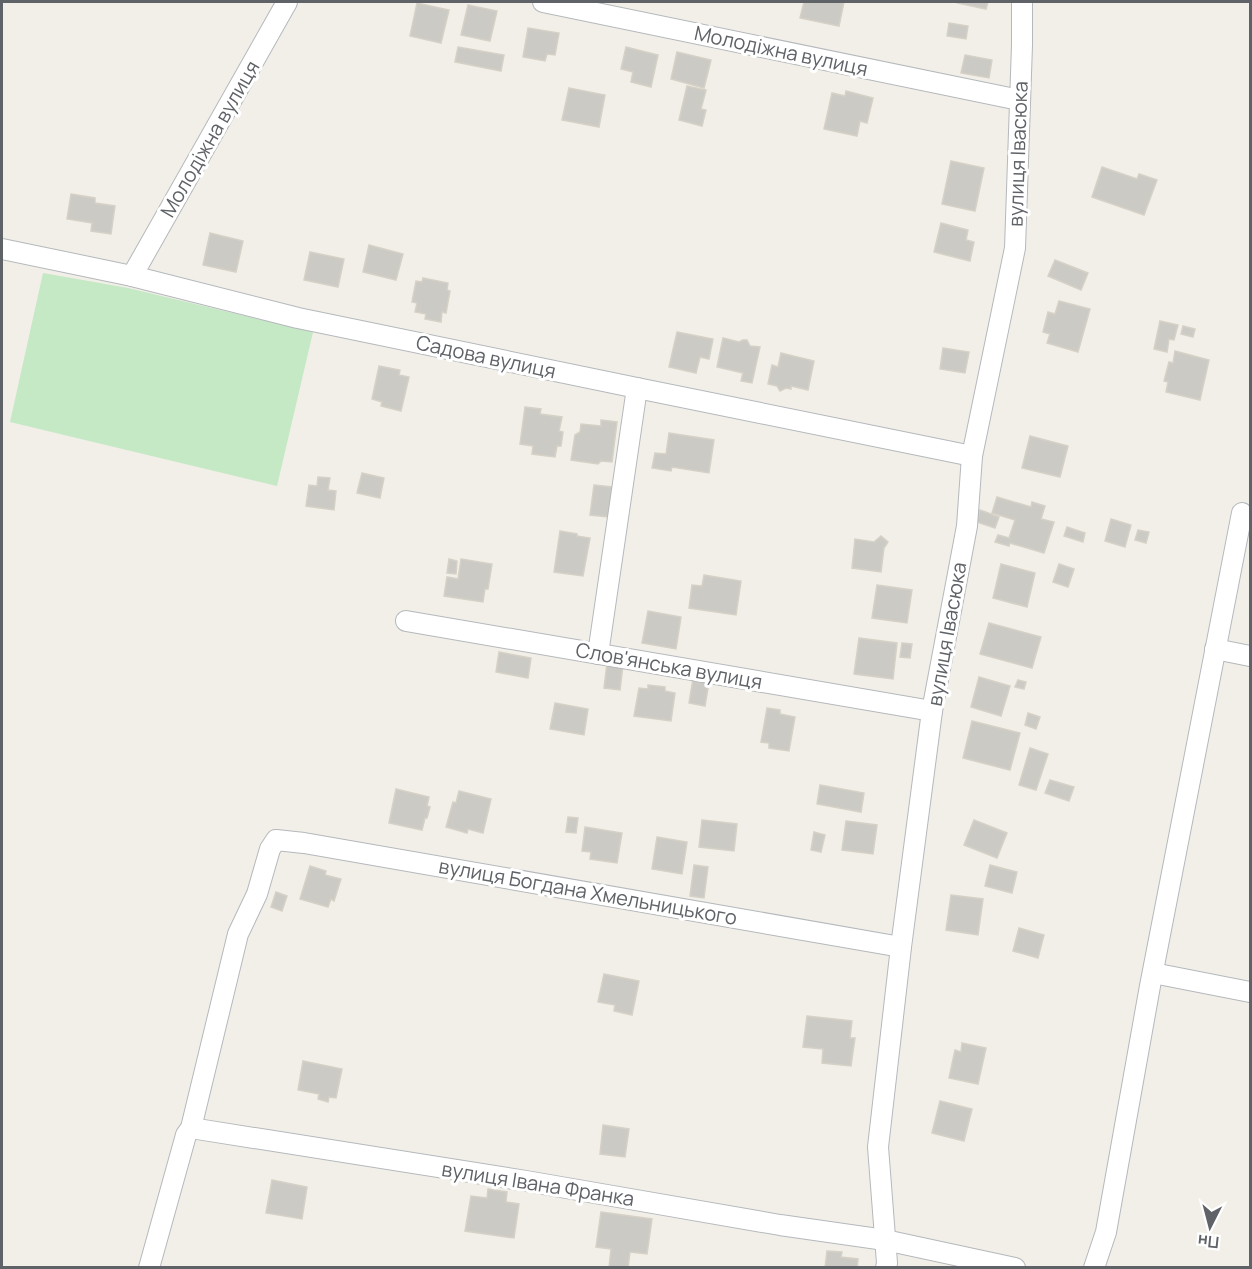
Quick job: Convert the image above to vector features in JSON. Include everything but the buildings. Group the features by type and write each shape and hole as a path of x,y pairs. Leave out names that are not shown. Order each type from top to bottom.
{"street":[{"name":"Молодіжна вулиця","path":"132,276 287,2"},
{"name":"Молодіжна вулиця","path":"543,2 1019,100"},
{"name":"вулиця Івасюка","path":"886,1268 879,1147 901,947 932,711 967,526 972,456 1015,248 1022,2"},
{"name":"Садова вулиця","path":"2,249 132,276 298,318 972,456"},
{"path":"598,654 637,388"},
{"path":"1094,1268 1106,1232 1153,973 1242,513"},
{"name":"Слов'янська вулиця","path":"406,621 932,711"},
{"path":"1215,649 1251,656"},
{"name":"вулиця Богдана Хмельницького","path":"191,1128 238,934 257,894 270,849 276,840 901,947"},
{"path":"1153,973 1251,992"},
{"path":"149,1268 186,1136 191,1128"},
{"name":"вулиця Івана Франка","path":"191,1128 526,1181 780,1225 885,1240 1015,1268"}],"green space":[{"path":"43,273 128,288 313,332 277,486 10,422"}]}
